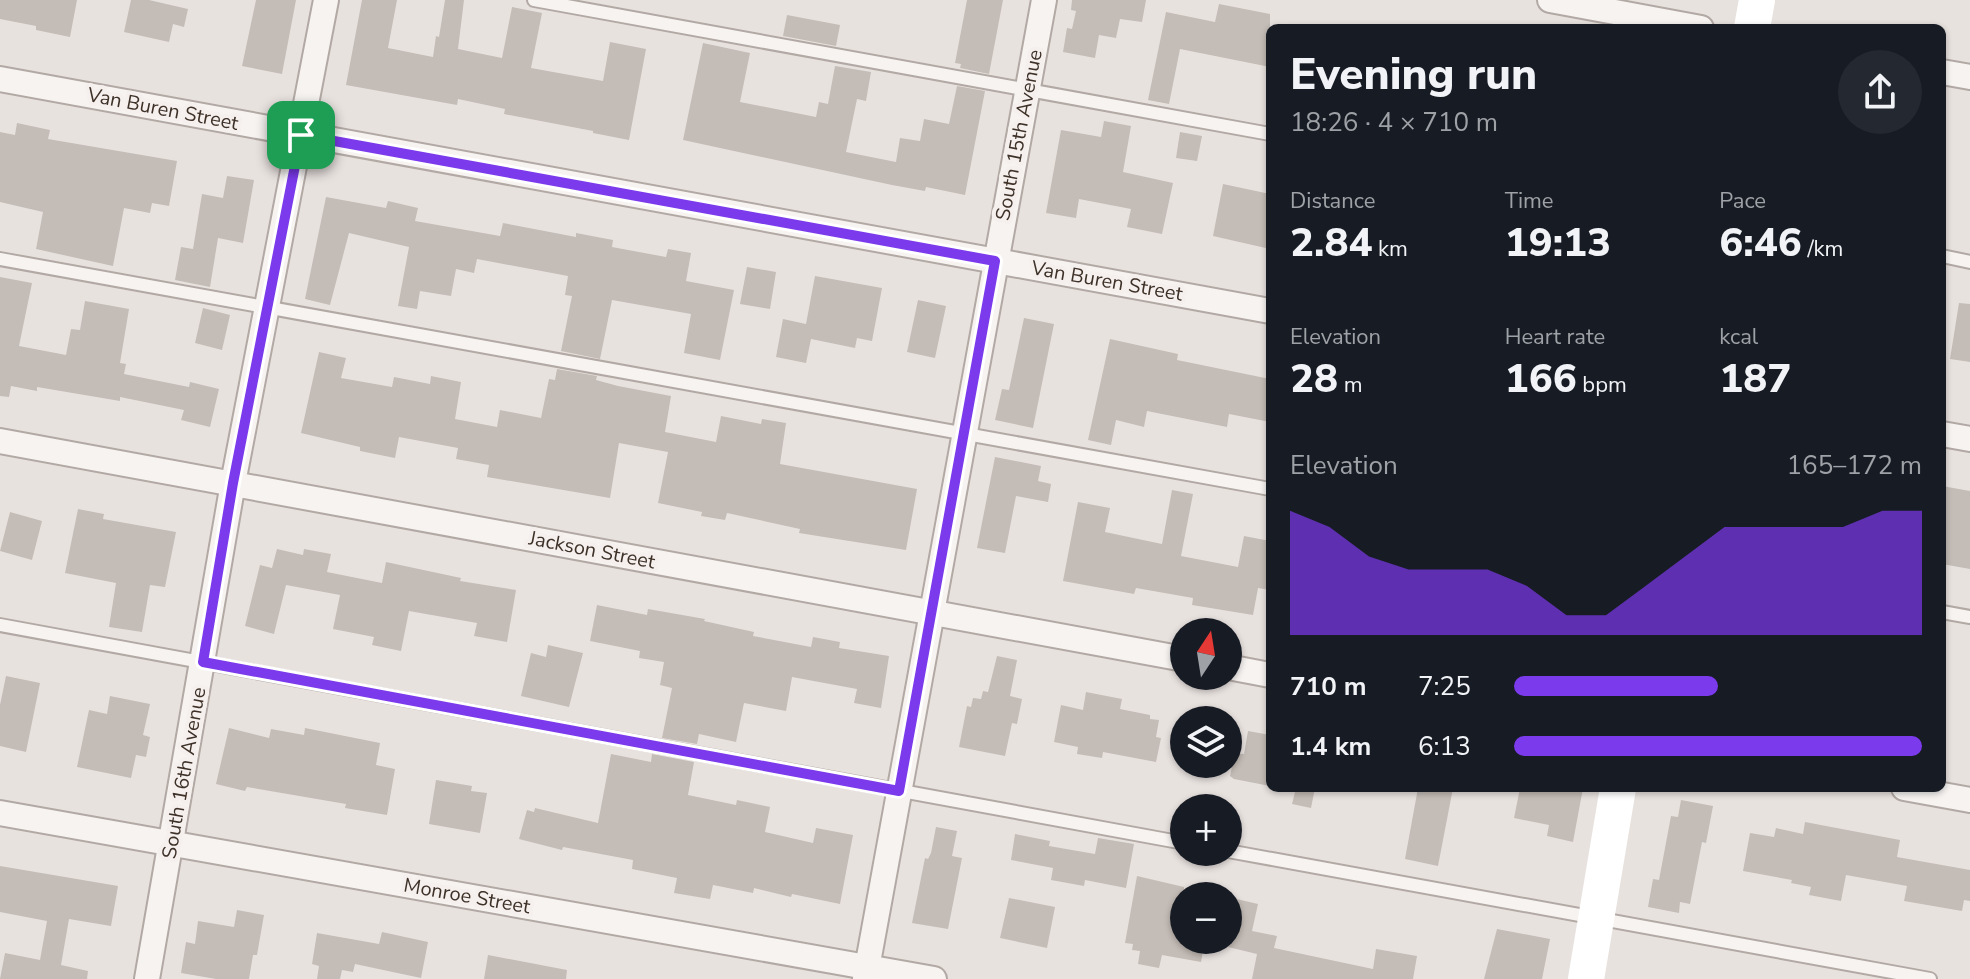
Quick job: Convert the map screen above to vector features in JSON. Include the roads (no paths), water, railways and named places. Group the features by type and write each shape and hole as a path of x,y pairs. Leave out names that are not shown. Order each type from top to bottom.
{"street":[{"name":"South 16th Avenue","path":"147,979 233,483 326,0"},
{"name":"South 15th Avenue","path":"866,973 1044,0"},
{"path":"1550,0 1679,24"},
{"path":"1753,24 1757,0"},
{"path":"1946,73 1970,77"},
{"name":"Van Buren Street","path":"0,79 1266,310"},
{"path":"1946,435 1970,439"},
{"name":"Jackson Street","path":"0,441 1170,657"},
{"path":"1242,670 1266,674"},
{"path":"1586,979 1617,792"},
{"path":"1926,792 1970,800"},
{"name":"Monroe Street","path":"0,813 866,973 934,979"}],"lane":[{"path":"534,0 1266,133"},
{"path":"1946,257 1970,262"},
{"path":"0,259 1266,488"},
{"path":"1946,613 1970,617"},
{"path":"0,625 1170,840"},
{"path":"1242,854 1930,979"}]}
